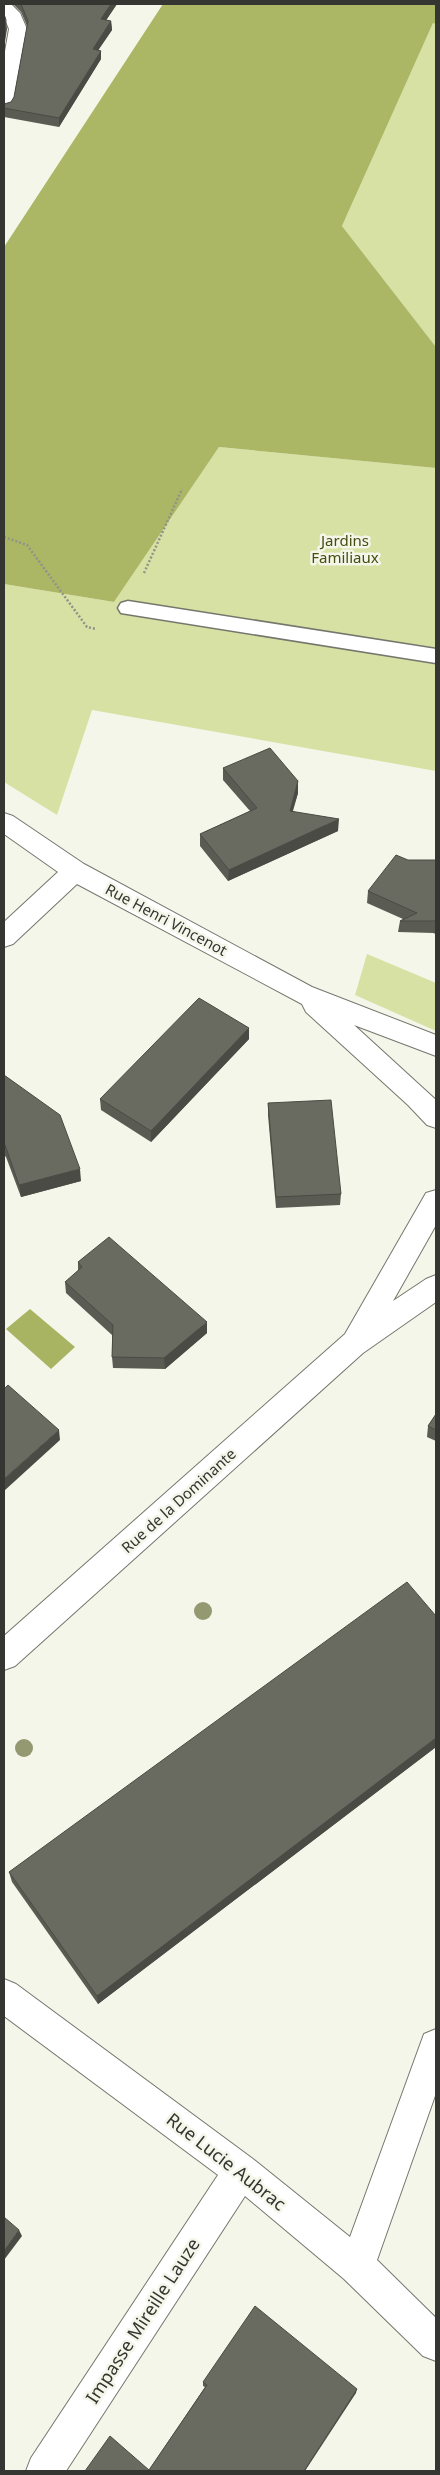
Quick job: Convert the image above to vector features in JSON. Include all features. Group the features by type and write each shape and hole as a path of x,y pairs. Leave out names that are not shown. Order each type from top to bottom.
{"street":[{"path":"4,7 11,13 18,29 5,100"},
{"name":"Rue Henri Vincenot","path":"4,822 30,842 76,871 303,994 436,1046"},
{"name":"Rue Henri Vincenot","path":"4,831 30,842"},
{"path":"4,937 76,871"},
{"name":"Rue Henri Vincenot","path":"303,994 417,1097 436,1117"},
{"name":"Rue de la Dominante","path":"353,1344 436,1201"},
{"name":"Rue de la Dominante","path":"4,1656 353,1344 436,1286"},
{"name":"Rue Lucie Aubrac","path":"4,1996 241,2171 357,2266 436,2343"},
{"path":"357,2266 436,2046"},
{"name":"Impasse Mireille Lauze","path":"44,2471 241,2171"}],"lane":[{"path":"128,608 436,656"}],"path":[{"path":"128,608 182,489"}],"green space":[{"path":"436,16 436,347 342,226"},
{"name":"Jardins Familiaux","path":"219,447 436,468 436,771 92,710 57,815 4,782 4,584 114,602"},
{"path":"367,954 436,983 436,1031 355,995"}],"shaded area":[{"path":"163,4 436,4 436,24 433,23 342,226 436,347 436,468 219,447 114,602 4,584 4,247"},
{"path":"30,1309 75,1347 51,1369 6,1329"}],"building":[{"path":"21,4 111,4 101,19 111,21 93,49 101,51 59,118 4,108 4,104 11,102 14,97 28,21"},
{"path":"4,14 6,20 4,35"},
{"path":"270,748 298,781 290,811 339,819 229,870 200,834 257,808 223,768"},
{"path":"396,855 408,860 436,860 436,922 400,921 417,913 368,891"},
{"path":"199,998 249,1028 151,1131 100,1099"},
{"path":"4,1075 60,1115 80,1169 19,1185 4,1144"},
{"path":"331,1100 341,1194 276,1197 268,1103"},
{"path":"109,1237 207,1322 164,1358 112,1357 113,1325 65,1282 82,1267 78,1262"},
{"path":"8,1385 59,1430 4,1479 4,1389"},
{"path":"436,1414 436,1430 428,1426"},
{"path":"407,1582 436,1616 436,1738 97,1996 9,1872"},
{"path":"4,2217 19,2230 4,2251"},
{"path":"255,2306 357,2389 304,2471 85,2471 110,2436 149,2470 207,2385 203,2382"}]}
